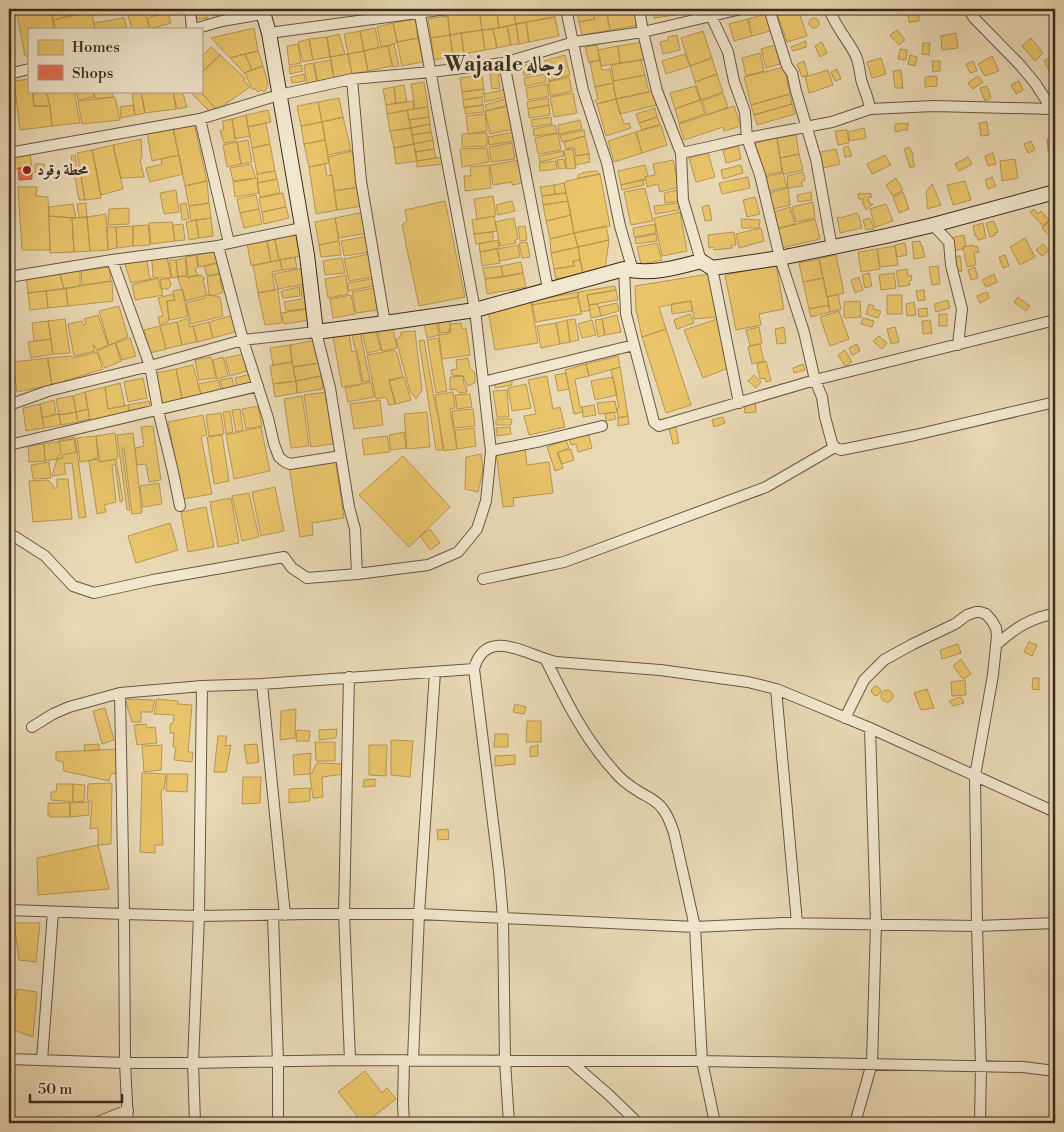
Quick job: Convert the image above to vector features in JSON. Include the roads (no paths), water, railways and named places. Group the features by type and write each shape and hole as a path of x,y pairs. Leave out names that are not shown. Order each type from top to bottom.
{"street":[{"path":"190,9 193,28"},
{"path":"269,33 420,11 446,9"},
{"path":"566,9 584,90 607,163 620,226 628,270 626,314 654,422 659,426 816,380 1055,320"},
{"path":"639,9 657,91 681,153 683,200 707,265 739,403"},
{"path":"9,153 200,119 279,95 352,79 504,63 574,42 643,32 709,13 741,9"},
{"path":"769,9 787,66 792,73 816,159 832,248"},
{"path":"829,9 856,58 870,109"},
{"path":"968,9 974,18 1035,83 1054,110"},
{"path":"197,28 262,11 269,33 312,286 316,332 330,388 354,529 357,574"},
{"path":"9,533 45,556 73,586 94,594 153,580 284,558 292,568 308,578 357,574 428,564 458,552 477,529 486,501 491,451 475,310 420,11"},
{"path":"709,13 728,52 734,81 745,112 747,138 760,175 780,258 804,332 822,397 832,443 835,447 841,450 887,441 1055,402"},
{"path":"504,63 548,289"},
{"path":"9,74 28,69"},
{"path":"352,79 362,181 386,324"},
{"path":"681,153 832,122 870,109 934,106 1054,110"},
{"path":"200,119 230,243"},
{"path":"9,404 48,391 150,366 243,340 386,324 475,310 548,289 628,270 647,272 780,258 933,226 1055,192"},
{"path":"933,226 949,242 951,265 962,308 958,345"},
{"path":"9,277 112,260 218,246 302,228"},
{"path":"218,246 243,340 268,418 274,444 280,457 290,464 341,456"},
{"path":"112,260 150,366 180,506"},
{"path":"483,382 634,345"},
{"path":"9,445 258,386"},
{"path":"491,451 602,426"},
{"path":"482,579 564,562 766,487 835,447"},
{"path":"845,718 864,680 884,660 955,624 967,615 980,612 986,614 992,621 997,632 993,675 975,776 976,926 981,1066 980,1123"},
{"path":"996,644 1030,620 1055,614"},
{"path":"509,1123 505,1061 503,918 474,669 483,651 496,646 514,648 546,660 573,664 660,670 748,682 776,689 870,728 1055,812"},
{"path":"546,660 570,709 599,753 615,773 632,787 658,803 664,810 674,832 695,927 702,1060 715,1123"},
{"path":"32,727 69,707 120,692 474,669"},
{"path":"404,1123 403,1104 419,914 435,672"},
{"path":"349,678 344,914 350,1060"},
{"path":"262,684 285,914"},
{"path":"195,1123 193,1063 199,916 202,686"},
{"path":"776,689 797,923"},
{"path":"120,692 128,1123"},
{"path":"855,1123 872,1064 876,924 870,728"},
{"path":"9,910 199,916 419,914 695,927 797,923 976,926 1055,923"},
{"path":"42,1060 53,912"},
{"path":"273,915 278,1123"},
{"path":"9,1060 126,1063 350,1060 570,1062 702,1060 1024,1067 1055,1071"},
{"path":"570,1062 638,1123"},
{"path":"95,1123 128,1110"}],"place":[{"name":"محطة وقود","path":"27,170"}],"district":[{"name":"Wajaale وجاله","path":"504,65"}]}
